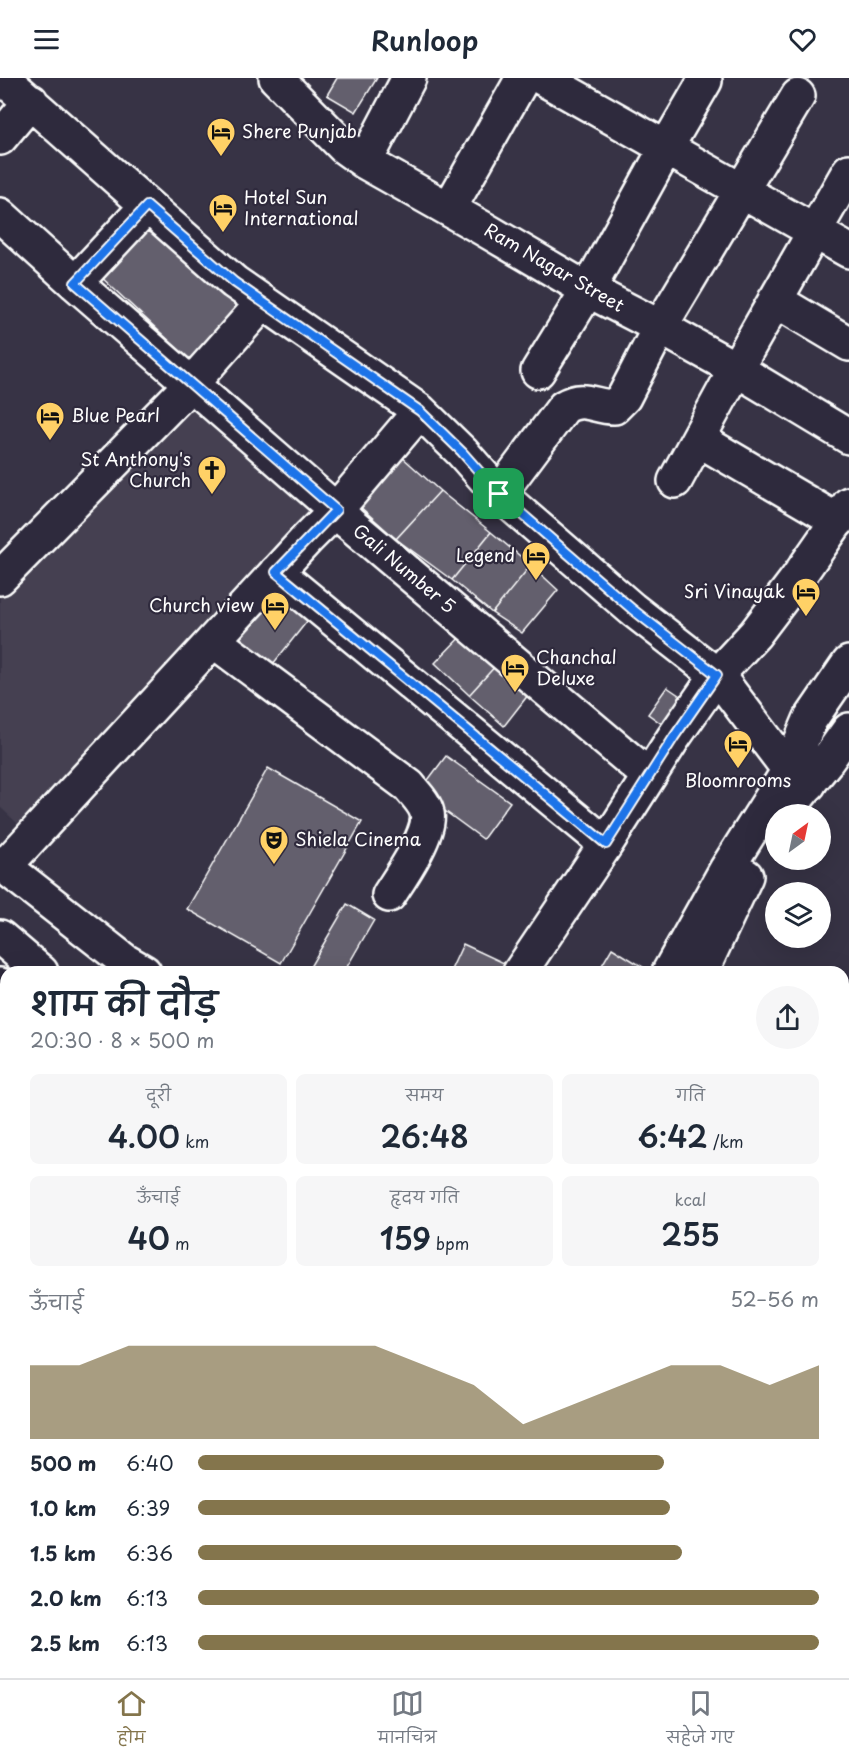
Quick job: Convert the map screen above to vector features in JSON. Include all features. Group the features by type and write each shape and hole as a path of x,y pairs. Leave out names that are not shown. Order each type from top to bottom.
{"street":[{"name":"Ram Nagar Street","path":"276,78 344,147 365,162 449,208 588,290 736,369 849,436"},
{"path":"365,162 410,78"},
{"path":"449,208 523,78"},
{"path":"542,78 849,251"},
{"path":"538,371 588,290 705,81"},
{"path":"0,138 21,87 147,206 234,282 420,411 462,452 499,494 632,609 717,675 799,777"},
{"path":"499,494 564,407 574,401 614,407 624,398 660,327 798,96"},
{"path":"675,481 813,231 849,171"},
{"path":"75,283 147,206"},
{"name":"Gali Number 5","path":"0,215 336,510 349,524 649,776"},
{"path":"775,300 849,344"},
{"path":"0,578 191,384 263,303"},
{"path":"134,966 2,865 336,510 420,411"},
{"path":"524,966 717,675 755,634 844,512 698,439"},
{"path":"276,572 606,844"},
{"path":"214,641 409,786 423,803 428,815 424,835 389,895"},
{"path":"788,804 799,777 810,720 849,663"},
{"path":"672,966 726,870 799,777 849,729"},
{"path":"704,966 741,886 765,846"},
{"path":"0,937 34,966"}],"shaded area":[{"path":"192,387 321,505 31,836 0,807 0,597"}],"building":[{"path":"337,78 377,78 356,112 327,95"},
{"path":"148,221 243,302 191,361 100,276"},
{"path":"401,456 440,491 396,539 357,504"},
{"path":"440,491 491,532 452,580 396,539"},
{"path":"491,532 531,565 492,613 452,580"},
{"path":"531,565 558,590 522,633 492,613"},
{"path":"282,582 316,610 269,669 234,641"},
{"path":"466,631 499,662 469,695 435,663"},
{"path":"499,662 532,690 504,726 469,695"},
{"path":"667,687 692,704 673,732 648,714"},
{"path":"446,756 510,802 483,839 419,792"},
{"name":"Shiela Cinema","path":"268,768 362,822 281,963 187,909"},
{"path":"347,904 374,920 347,966 311,966"},
{"path":"463,944 504,963 503,966 453,966"},
{"path":"612,948 641,966 602,966"}],"place":[{"name":"Shere Punjab","path":"221,158"},
{"name":"Hotel Sun International","path":"223,234"},
{"name":"Blue Pearl","path":"50,442"},
{"name":"St Anthony's Church","path":"212,496"},
{"name":"Legend","path":"536,582"},
{"name":"Sri Vinayak","path":"806,618"},
{"name":"Church view","path":"275,632"},
{"name":"Chanchal Deluxe","path":"515,694"},
{"name":"Bloomrooms","path":"738,770"},
{"name":"Shiela Cinema","path":"274,866"}],"route":[{"path":"147,206 234,282 420,411 462,452 499,494 632,609 717,675 674,737 606,844 276,572 336,510 75,283 147,206"}]}
